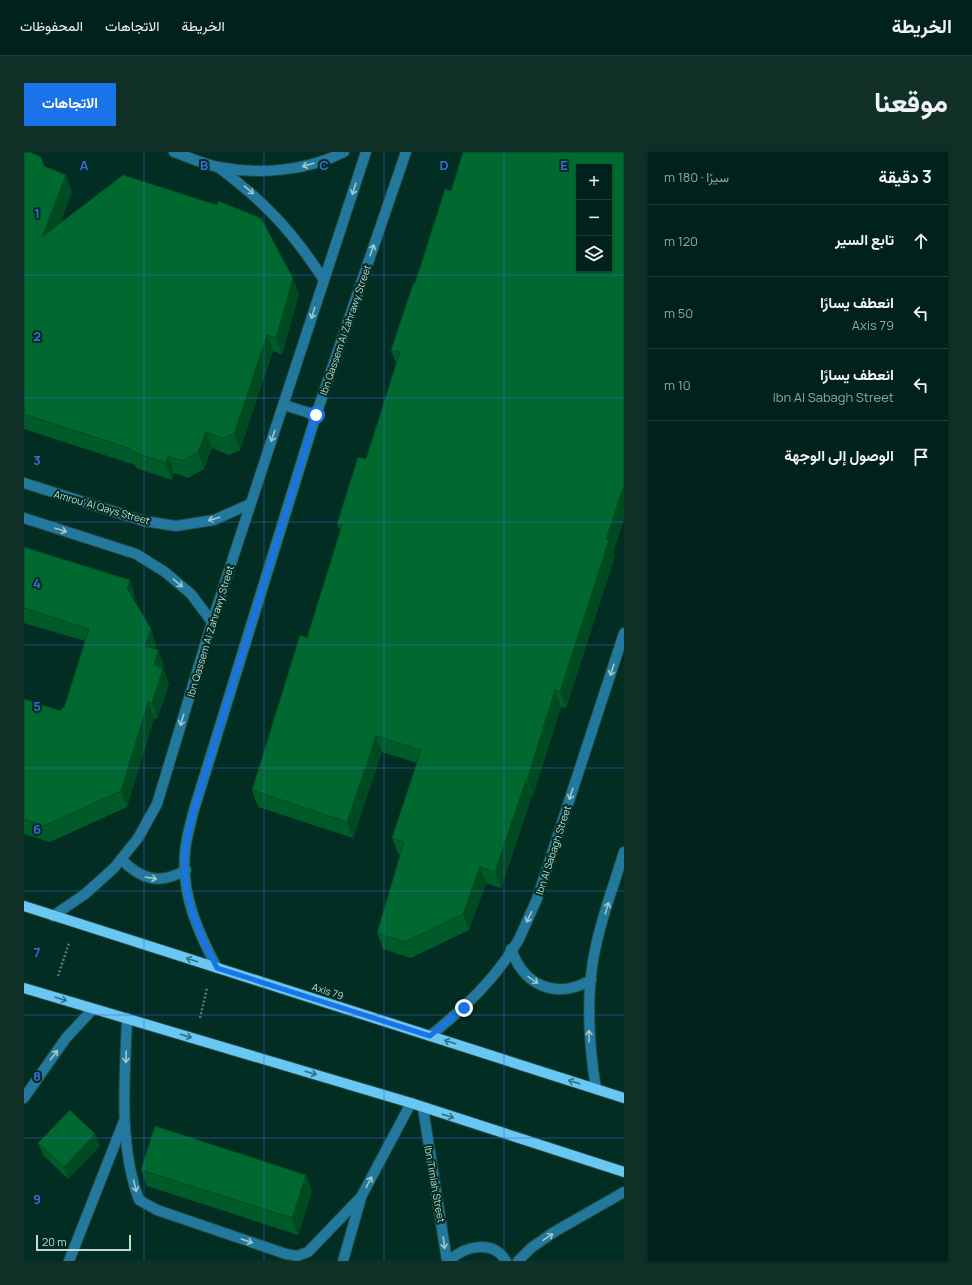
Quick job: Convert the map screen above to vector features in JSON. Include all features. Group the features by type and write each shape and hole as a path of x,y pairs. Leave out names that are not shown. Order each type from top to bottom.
{"main road":[{"name":"Axis 79","path":"24,906 624,1098"},
{"path":"24,988 411,1103 624,1172"}],"street":[{"path":"174,152 218,167 257,171 297,168 335,157 344,152"},
{"name":"Ibn Qassem Al Zahrawy Street","path":"53,916 85,894 114,868 138,838 157,804 212,622 366,152"},
{"name":"Ibn Qassem Al Zahrawy Street","path":"215,967 198,932 187,893 185,853 193,813 316,415 406,152"},
{"path":"218,167 249,190 278,217 303,247 324,280"},
{"path":"284,405 316,415"},
{"name":"Amrou' Al Qays Street","path":"24,483 144,521 176,526 214,520 250,504"},
{"path":"24,518 136,554 165,572 191,594 212,622"},
{"name":"Ibn Al Sabagh Street","path":"430,1036 464,1008 494,976 518,939 537,899 624,633"},
{"path":"596,1089 589,1047 589,1004 593,960 603,919 624,852"},
{"path":"121,859 134,872 151,878 163,879 175,876 186,870"},
{"path":"511,949 515,961 522,972 543,986 568,990 580,987 591,980"},
{"path":"24,1098 66,1038 93,1009"},
{"path":"127,1018 124,1121 134,1187 139,1200 157,1210 286,1254 297,1256 308,1252 361,1197"},
{"path":"343,1261 361,1197 411,1103"},
{"name":"Ibn Timiah Street","path":"423,1108 448,1261"},
{"path":"69,1261 124,1121"},
{"path":"518,1261 531,1248 554,1232 624,1192"},
{"path":"448,1261 460,1252 475,1247 489,1248 506,1261"}],"path":[{"path":"51,996 76,923"},
{"path":"195,1038 215,967"}],"building":[{"path":"24,152 30,152 41,157 44,166 66,175 42,237 123,175 217,205 218,201 261,218 293,278 276,338 267,335 234,434 223,438 206,432 198,452 182,461 168,456 166,463 130,451 131,449 24,414"},
{"path":"463,152 624,152 624,485 606,539 609,540 560,692 555,690 527,780 495,872 480,867 463,914 405,942 377,933 404,842 392,838 421,750 376,736 347,822 252,790 300,635 307,638 342,525 337,524 358,457 366,459 400,352 391,350 413,284 415,283 445,189 451,191"},
{"path":"24,547 130,580 127,588 151,629 145,646 158,650 154,665 163,668 152,703 148,702 121,791 44,826 24,819 24,699 61,711 62,707 64,708 89,629 24,608"},
{"path":"70,1110 95,1134 64,1167 38,1143"},
{"path":"155,1126 306,1175 292,1218 141,1170"}],"route":[{"path":"316,415 193,813 185,853 187,893 198,932 217,968 430,1036 464,1008"}]}
